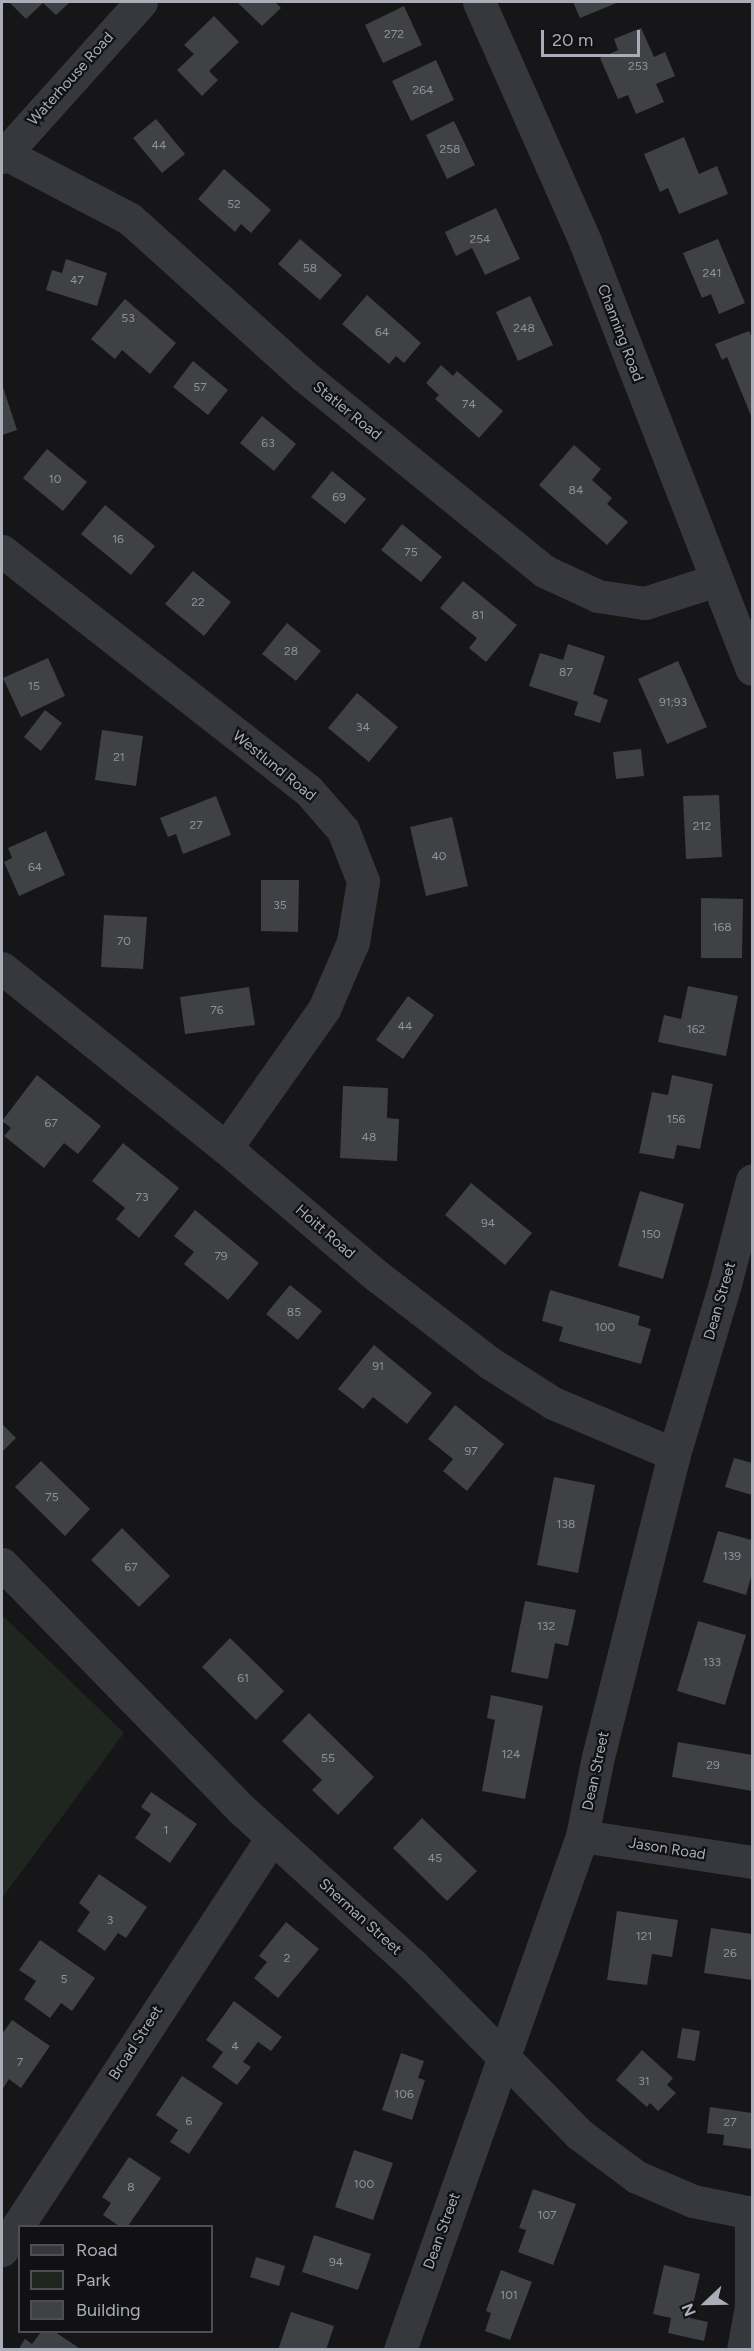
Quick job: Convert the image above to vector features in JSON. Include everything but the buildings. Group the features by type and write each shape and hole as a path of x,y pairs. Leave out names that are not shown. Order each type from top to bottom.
{"street":[{"name":"Waterhouse Road","path":"2,154 141,2"},
{"name":"Channing Road","path":"478,2 586,244 716,580 753,669"},
{"name":"Statler Road","path":"2,154 130,219 303,375 544,571 598,596 645,603 716,580"},
{"name":"Westlund Road","path":"2,551 308,790 343,830 363,881 353,942 324,1009 226,1148"},
{"name":"Hoitt Road","path":"2,968 226,1148 377,1276 490,1363 553,1403 674,1455"},
{"name":"Dean Street","path":"400,2349 582,1836 598,1757 674,1455 726,1284 753,1180"},
{"name":"Sherman Street","path":"2,1564 272,1838 414,1966 579,2134 637,2177 693,2201 752,2213"},
{"name":"Jason Road","path":"582,1836 753,1863"},
{"name":"Broad Street","path":"18,2225 272,1838"},
{"path":"743,2349 751,2306 752,2213"},
{"name":"Broad Street","path":"2,2250 18,2226"}],"green space":[{"path":"2,1615 124,1733 2,1898"}]}
